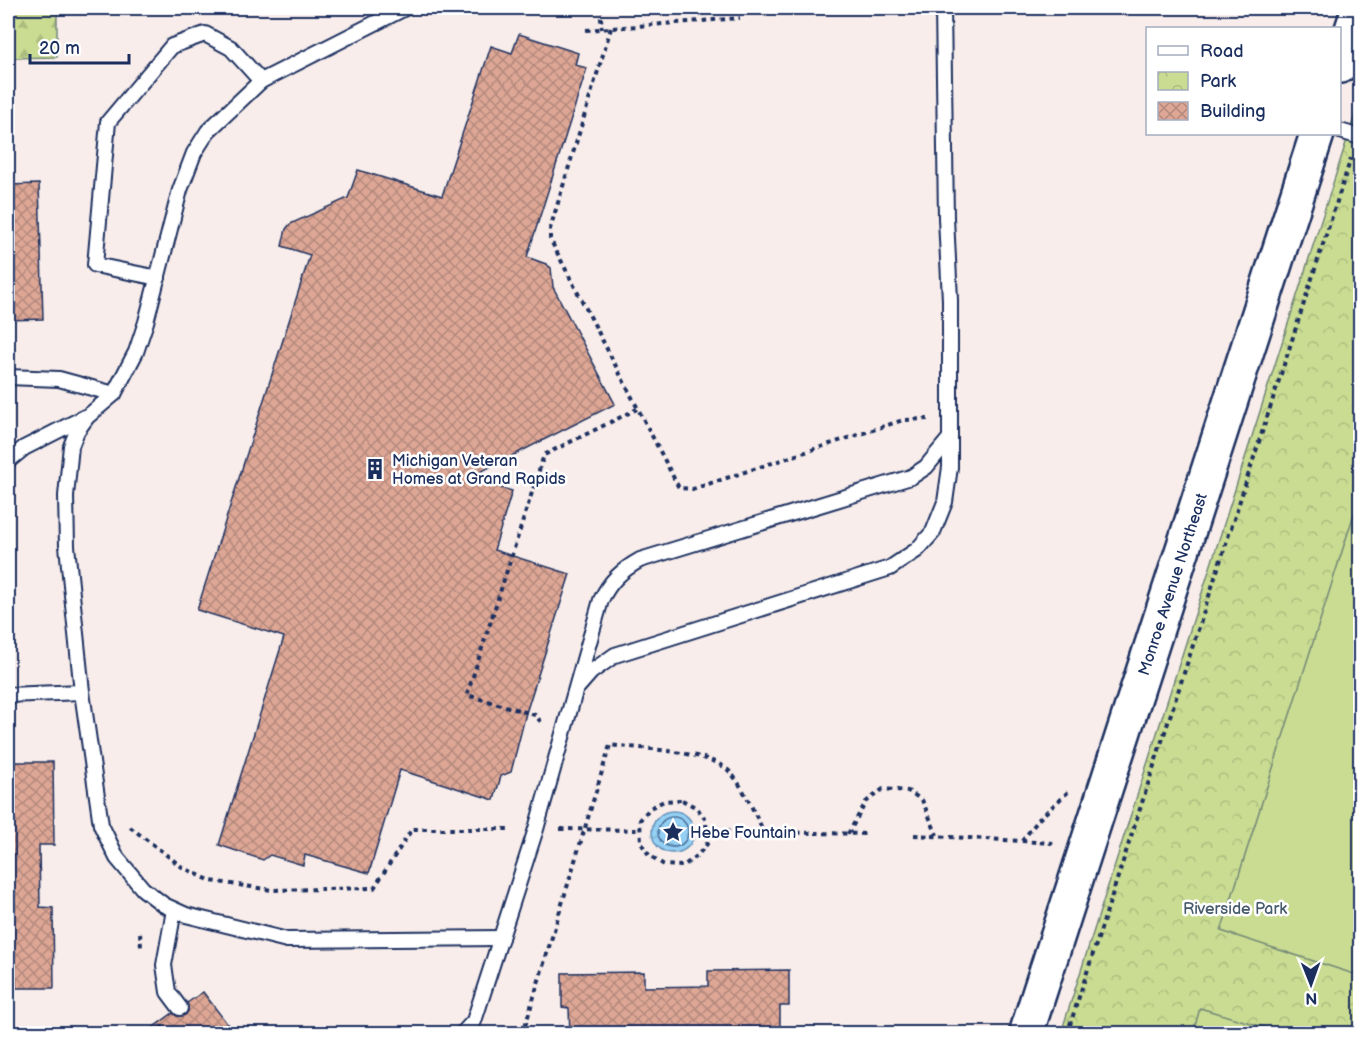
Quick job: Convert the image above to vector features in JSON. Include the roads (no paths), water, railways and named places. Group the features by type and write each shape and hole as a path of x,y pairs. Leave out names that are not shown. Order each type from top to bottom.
{"main road":[{"path":"1343,68 1359,8"},
{"name":"Monroe Avenue Northeast","path":"1026,1034 1317,135"}],"lane":[{"path":"405,8 261,81 208,131 194,153 180,190 158,278 136,352 114,394 87,417 77,431 71,446 66,496 67,546 82,692 101,825 117,858 143,889 174,910 287,940 501,938"},
{"path":"577,688 591,672 615,655 890,568 917,550 933,532 940,517 948,486 951,419 943,8"},
{"path":"158,278 95,265 108,122 172,46 205,34 231,48 261,81"},
{"path":"1341,131 1359,137"},
{"path":"8,377 59,379 114,394"},
{"path":"8,461 24,448 87,417"},
{"path":"462,1034 474,1021 536,829 601,600 614,578 640,560 910,477 926,467 950,438"},
{"path":"8,695 82,692"},
{"path":"174,910 164,965 168,992 180,1008"}],"water":[{"name":"Hebe Fountain","path":"673,811 688,817 694,832 688,847 673,853 658,847 652,832 658,817"}],"place":[{"name":"Michigan Veteran Homes at Grand Rapids","path":"375,469"},
{"name":"Hebe Fountain","path":"673,832"}],"park label":[{"name":"Riverside Park","path":"1235,908"}]}
